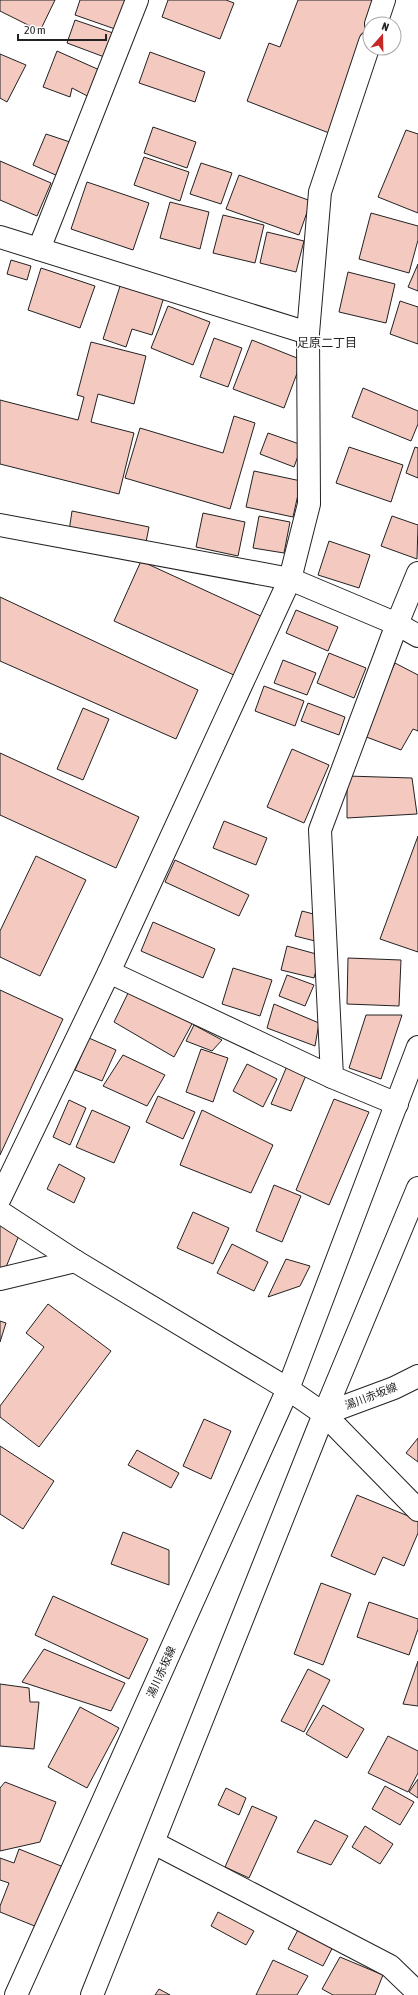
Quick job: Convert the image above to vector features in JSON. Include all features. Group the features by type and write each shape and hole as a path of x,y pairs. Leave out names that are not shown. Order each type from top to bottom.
{"street":[{"path":"39,249 137,0"},
{"path":"379,16 384,0"},
{"path":"0,1198 109,972 290,579 309,504 308,333 320,192 365,56"},
{"path":"0,237 308,333"},
{"path":"0,525 290,579 397,624 418,636"},
{"path":"332,1077 320,830 397,624 418,573"},
{"path":"109,972 332,1077 397,1104"},
{"name":"湯川赤坂線","path":"16,1995 288,1389 418,1047"},
{"path":"92,1995 154,1843 324,1414 418,1188"},
{"path":"0,1212 75,1261 288,1389 324,1414 418,1510"},
{"path":"0,1279 75,1261"},
{"name":"湯川赤坂線","path":"324,1414 394,1388 418,1376"},
{"path":"154,1843 390,1966 418,1993"}],"building":[{"path":"0,0 55,0 40,31 0,11"},
{"path":"80,0 126,0 115,29 75,15"},
{"path":"168,0 226,0 234,3 220,39 162,17"},
{"path":"298,0 379,0 373,16 362,16 362,45 329,133 247,101 269,43 280,47"},
{"path":"75,20 116,34 107,58 67,43"},
{"path":"57,51 104,72 93,99 72,88 70,97 43,87"},
{"path":"150,52 205,72 195,102 139,83"},
{"path":"0,54 26,65 7,102 0,98"},
{"path":"153,127 196,142 187,168 144,153"},
{"path":"406,130 418,134 418,213 378,197"},
{"path":"46,134 70,142 58,176 33,165"},
{"path":"144,157 189,172 180,201 134,185"},
{"path":"0,161 51,183 37,216 0,200"},
{"path":"201,163 232,173 221,204 190,194"},
{"path":"239,175 311,201 299,235 226,209"},
{"path":"87,182 149,203 133,250 71,229"},
{"path":"170,202 209,212 200,249 160,238"},
{"path":"371,213 418,226 418,240 409,273 359,259"},
{"path":"223,215 264,225 255,263 213,253"},
{"path":"267,232 304,241 296,272 260,263"},
{"path":"11,260 31,266 27,280 7,274"},
{"path":"418,264 418,291 408,287"},
{"path":"41,268 95,286 80,328 28,310"},
{"path":"348,272 395,284 386,323 339,312"},
{"path":"121,283 164,297 152,335 132,329 126,347 103,339"},
{"path":"400,301 418,307 418,344 390,334"},
{"path":"168,306 210,322 193,365 151,348"},
{"path":"214,338 242,348 228,387 200,377"},
{"path":"252,340 302,360 284,408 233,389"},
{"path":"91,342 146,356 134,404 98,394 91,422 134,433 119,494 0,464 0,400 78,420 84,397 77,395"},
{"path":"363,388 418,411 418,424 411,441 352,417"},
{"path":"234,416 255,423 230,509 125,478 140,428 223,453"},
{"path":"268,433 302,445 294,467 260,454"},
{"path":"349,447 403,465 391,502 336,483"},
{"path":"415,447 418,448 418,478 406,473"},
{"path":"254,471 301,481 293,517 246,507"},
{"path":"72,511 149,527 145,547 69,531"},
{"path":"203,513 245,522 238,556 196,547"},
{"path":"259,516 290,522 284,553 253,548"},
{"path":"392,516 418,525 417,559 381,546"},
{"path":"329,541 370,555 359,588 318,575"},
{"path":"141,561 263,617 236,676 114,621"},
{"path":"0,597 198,690 176,739 0,661"},
{"path":"296,610 338,627 328,651 286,633"},
{"path":"329,653 366,668 354,698 317,683"},
{"path":"283,660 316,673 307,695 274,683"},
{"path":"395,663 418,675 418,731 413,729 401,750 361,735"},
{"path":"264,686 304,701 295,726 255,711"},
{"path":"308,703 345,717 339,735 301,721"},
{"path":"83,708 109,719 83,780 57,769"},
{"path":"292,749 329,765 304,823 267,807"},
{"path":"0,753 139,817 116,868 0,815"},
{"path":"347,776 412,778 417,814 347,818"},
{"path":"224,821 267,838 256,865 213,848"},
{"path":"418,836 418,952 380,939"},
{"path":"36,856 86,880 40,976 0,957 0,931"},
{"path":"175,860 249,895 239,916 165,882"},
{"path":"302,911 321,916 315,941 295,936"},
{"path":"153,922 215,949 203,978 141,951"},
{"path":"287,946 320,955 314,978 281,970"},
{"path":"348,958 401,960 399,1006 347,1004"},
{"path":"233,968 272,980 260,1016 222,1004"},
{"path":"287,975 314,985 305,1006 279,996"},
{"path":"0,990 63,1019 0,1155"},
{"path":"129,991 193,1022 174,1057 114,1022"},
{"path":"274,1004 319,1023 315,1046 267,1028"},
{"path":"366,1015 402,1015 381,1079 349,1068"},
{"path":"194,1025 222,1040 212,1051 186,1041"},
{"path":"89,1038 116,1050 102,1081 75,1070"},
{"path":"201,1049 228,1058 213,1102 186,1092"},
{"path":"123,1055 165,1075 147,1106 103,1086"},
{"path":"247,1064 277,1079 263,1107 233,1091"},
{"path":"287,1066 307,1073 291,1111 271,1104"},
{"path":"158,1096 195,1112 183,1139 146,1122"},
{"path":"334,1099 369,1112 329,1205 296,1190"},
{"path":"69,1100 86,1108 70,1145 53,1137"},
{"path":"92,1110 130,1127 114,1163 76,1147"},
{"path":"202,1110 273,1145 251,1193 180,1165"},
{"path":"59,1164 85,1178 74,1203 47,1189"},
{"path":"274,1185 301,1196 282,1242 256,1231"},
{"path":"193,1212 229,1228 213,1264 177,1248"},
{"path":"0,1225 20,1233 4,1272 0,1270"},
{"path":"232,1244 268,1262 254,1291 217,1273"},
{"path":"286,1259 310,1266 300,1286 268,1297"},
{"path":"48,1304 111,1351 39,1447 0,1417 0,1406 44,1347 26,1333"},
{"path":"0,1321 6,1323 0,1342"},
{"path":"204,1419 231,1431 211,1479 183,1466"},
{"path":"418,1438 418,1462 406,1453"},
{"path":"0,1446 54,1481 23,1529 0,1514"},
{"path":"137,1450 179,1473 171,1488 128,1465"},
{"path":"357,1495 418,1520 418,1533 404,1566 383,1557 375,1575 331,1556"},
{"path":"123,1532 169,1550 169,1585 111,1564"},
{"path":"321,1583 351,1594 323,1665 294,1654"},
{"path":"53,1596 148,1639 129,1679 35,1635"},
{"path":"369,1602 418,1619 418,1629 409,1655 357,1637"},
{"path":"44,1649 125,1683 111,1711 22,1682"},
{"path":"418,1661 418,1706 403,1704"},
{"path":"308,1669 330,1680 304,1732 281,1721"},
{"path":"0,1684 29,1688 30,1702 39,1702 34,1749 0,1746"},
{"path":"323,1705 364,1729 347,1758 306,1734"},
{"path":"80,1707 119,1728 87,1788 48,1767"},
{"path":"388,1736 418,1751 418,1773 408,1792 368,1773"},
{"path":"418,1779 418,1798 409,1792"},
{"path":"5,1782 56,1802 40,1842 0,1851 0,1788"},
{"path":"385,1786 414,1802 400,1825 372,1809"},
{"path":"226,1788 246,1798 239,1815 218,1805"},
{"path":"252,1806 277,1817 249,1878 225,1867"},
{"path":"315,1820 348,1836 331,1865 297,1852"},
{"path":"365,1826 393,1844 380,1864 352,1847"},
{"path":"19,1849 66,1868 42,1929 0,1912 0,1906 9,1883 0,1880 0,1858 14,1863"},
{"path":"218,1912 254,1931 246,1945 211,1926"},
{"path":"301,1924 336,1941 323,1966 288,1949"},
{"path":"340,1957 383,1975 375,1995 333,1995 322,1989"},
{"path":"273,1960 308,1976 297,1995 256,1995"},
{"path":"159,1989 170,1995 155,1995"}],"district":[{"name":"足原二丁目","path":"327,343"}]}
